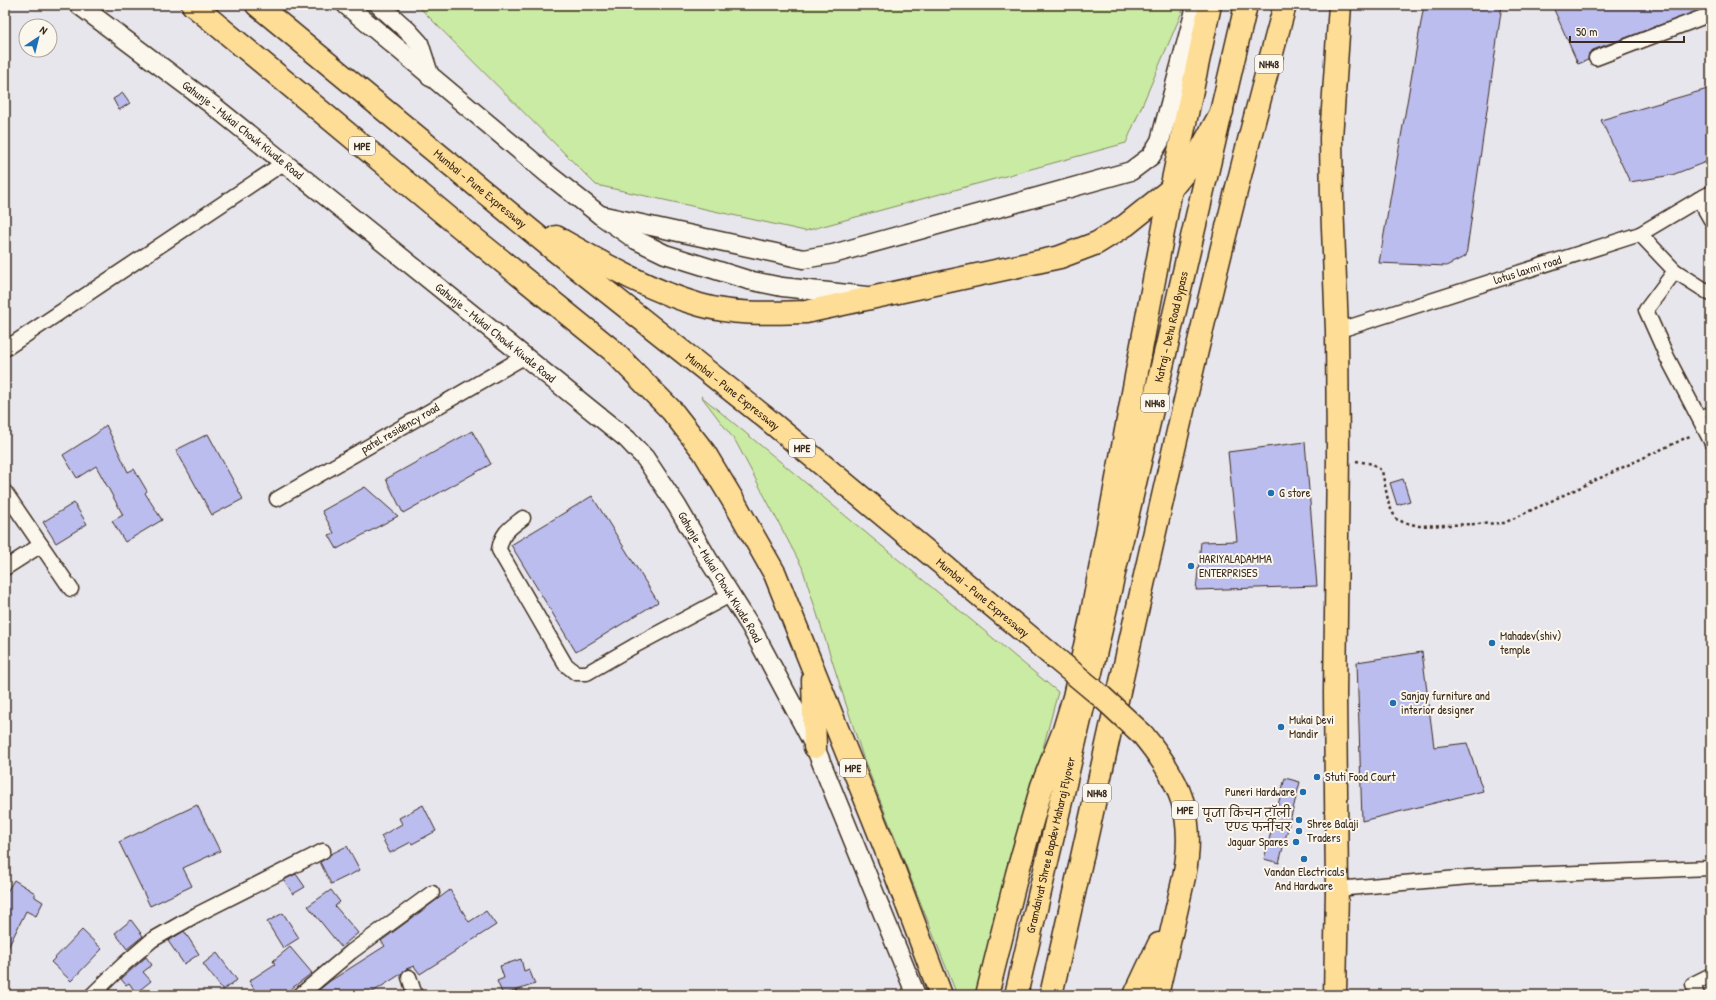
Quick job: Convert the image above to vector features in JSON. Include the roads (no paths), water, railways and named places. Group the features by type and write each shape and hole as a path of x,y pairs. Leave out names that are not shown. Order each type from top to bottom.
{"main road":[{"name":"MPE","path":"192,5 460,227 612,350 666,406 704,452 741,513 775,574 813,665 942,995"},
{"name":"Mumbai - Pune Expressway","path":"257,5 508,210 552,248 766,418 1048,652 1143,735 1156,750 1172,775 1178,788 1186,816 1189,831 1187,861 1180,895"},
{"path":"987,995 1016,874 1042,786 1064,730 1081,694 1094,602 1171,189 1210,5"},
{"name":"Katraj - Dehu Road Bypass","path":"1081,694 1222,111 1246,5"},
{"name":"NH48","path":"1051,995 1185,403 1248,139 1285,5"},
{"path":"1335,995 1337,888 1335,694 1338,457 1337,331 1331,138 1340,5"},
{"path":"508,210 618,272 666,293 700,305 730,311 768,313 806,312 1060,257 1097,243 1120,229 1171,189 1197,157 1222,111"},
{"path":"813,665 815,747"},
{"name":"Gramdaivat Shree Bapdev Maharaj Flyover","path":"1016,995 1081,694"},
{"name":"MPE","path":"1135,995 1166,930 1180,895"},
{"path":"1157,995 1180,895"}],"street":[{"name":"Gahunje - Mukai Chowk Kiwale Road","path":"79,5 216,107 636,447 657,475 751,628 815,747 916,995"},
{"path":"346,5 430,77 600,215 636,240 665,254 748,280 782,287 876,297"},
{"path":"379,5 419,43 430,77"},
{"path":"600,215 803,259 833,254 1131,171 1151,156 1160,141 1195,10 1198,5"},
{"path":"1596,58 1711,14"},
{"path":"5,349 285,162"},
{"path":"1705,196 1711,220"},
{"name":"lotus laxmi road","path":"1337,331 1640,234 1705,196"},
{"path":"1640,234 1675,271 1711,294"},
{"path":"1675,271 1646,310 1667,357 1708,435"},
{"name":"patel residency road","path":"277,499 524,357"},
{"path":"5,492 71,589"},
{"path":"523,518 506,531 501,539 499,550 565,664 576,673 588,673 634,646 730,595"},
{"path":"5,568 41,545"},
{"path":"92,995 152,940 196,915 323,851"},
{"path":"1337,888 1469,877 1711,868"},
{"path":"300,995 352,952 432,893"},
{"path":"1697,995 1693,984 1711,975"},
{"path":"409,977 415,995"}],"lane":[{"path":"1697,415 1711,410"}],"place":[{"name":"G store","path":"1271,493"},
{"name":"HARIYALADAMMA ENTERPRISES","path":"1191,566"},
{"name":"Mahadev(shiv) temple","path":"1492,643"},
{"name":"Sanjay furniture and interior designer","path":"1393,703"},
{"name":"Mukai Devi Mandir","path":"1281,727"},
{"name":"Stuti Food Court","path":"1317,777"},
{"name":"Puneri Hardware","path":"1303,792"},
{"name":"पूजा किचन ट्रॉली एण्ड फर्नीचर","path":"1299,820"},
{"name":"Shree Balaji Traders","path":"1299,831"},
{"name":"Jaguar Spares","path":"1296,842"},
{"name":"Vandan Electricals And Hardware","path":"1304,859"}]}
